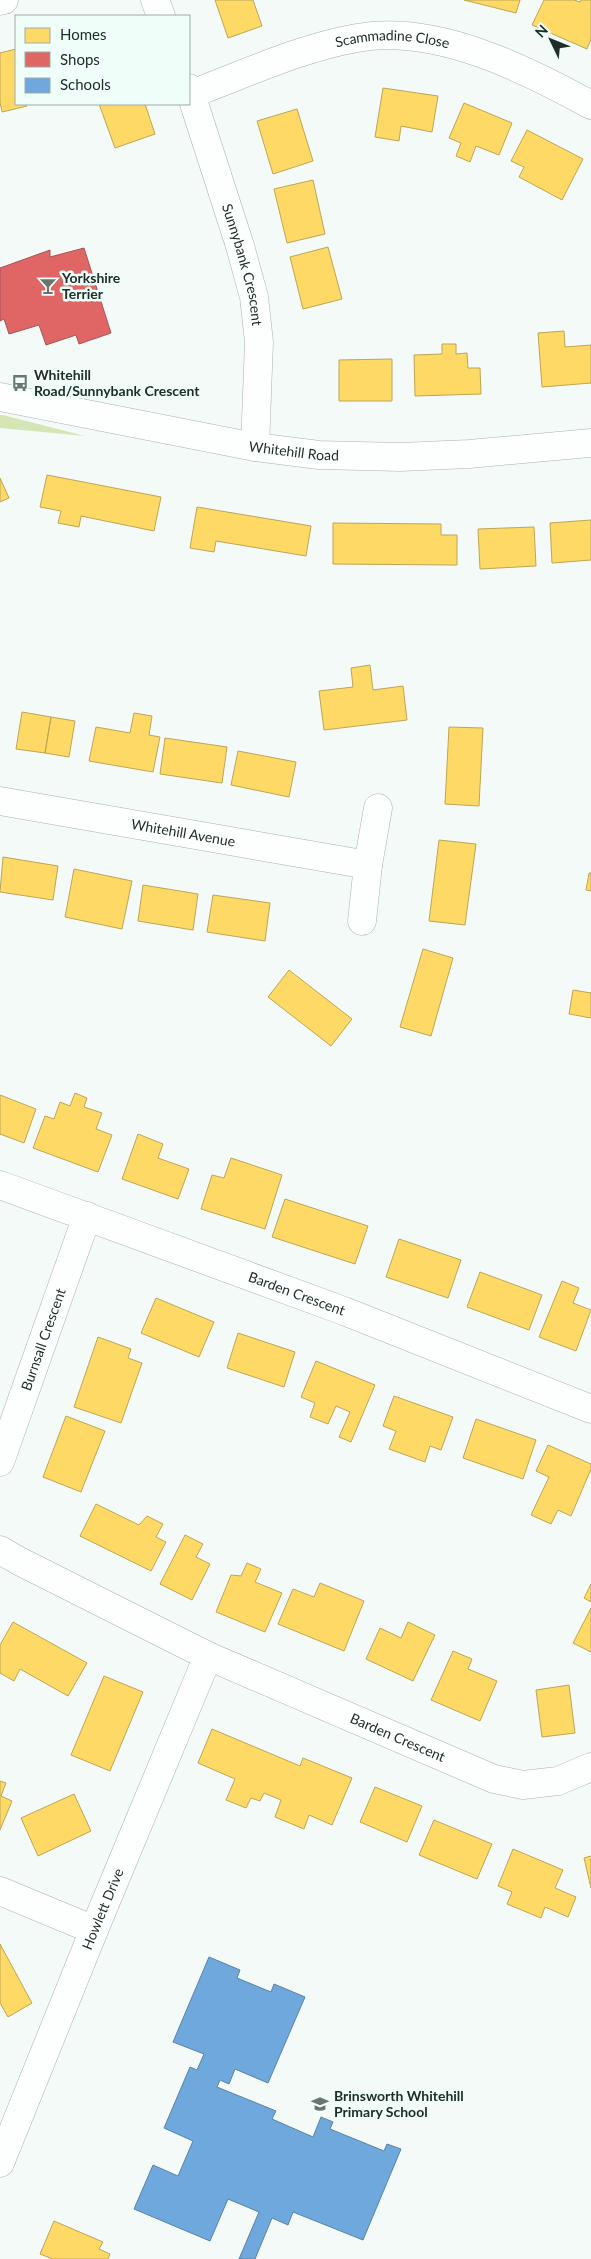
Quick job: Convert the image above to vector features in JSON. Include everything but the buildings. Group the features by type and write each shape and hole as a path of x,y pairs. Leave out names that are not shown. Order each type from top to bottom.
{"street":[{"path":"0,1 4,0"},
{"path":"155,0 162,15"},
{"name":"Scammadine Close","path":"190,91 325,44 359,37 392,36 427,39 468,50 552,84 591,105"},
{"name":"Sunnybank Crescent","path":"190,91 240,246 254,297 259,342 255,447"},
{"name":"Whitehill Road","path":"0,397 255,447 319,455 400,457 469,454 591,442"},
{"name":"Whitehill Avenue","path":"0,801 368,865"},
{"path":"362,921 368,865 378,808"},
{"name":"Barden Crescent","path":"0,1185 344,1311 591,1409"},
{"name":"Burnsall Crescent","path":"0,1462 87,1216"},
{"path":"0,1550 27,1566 208,1656"},
{"name":"Barden Crescent","path":"208,1656 494,1779 523,1785 558,1781 591,1767"},
{"name":"Howlett Drive","path":"0,2163 208,1656"},
{"path":"0,1891 94,1930"}],"green space":[{"path":"0,415 3,415 85,436 0,428"}],"place":[{"name":"Yorkshire Terrier","path":"48,286"},
{"name":"Whitehill Road/Sunnybank Crescent","path":"20,383"},
{"name":"Brinsworth Whitehill Primary School","path":"320,2104"}]}
